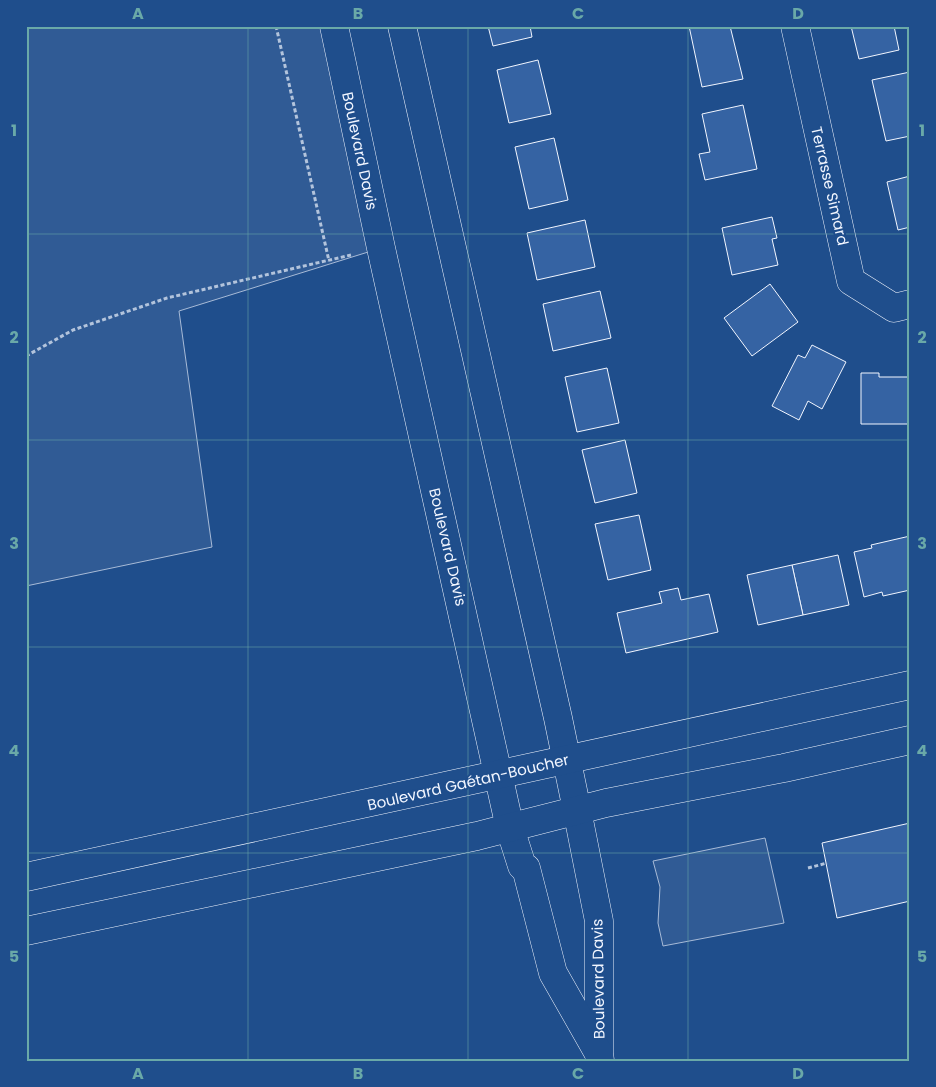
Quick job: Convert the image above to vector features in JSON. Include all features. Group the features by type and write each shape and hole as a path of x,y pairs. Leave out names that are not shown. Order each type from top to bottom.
{"street":[{"name":"Boulevard Davis","path":"334,26 381,248 510,828 522,866 526,868 553,972 600,1057"},
{"name":"Boulevard Davis","path":"402,26 567,760 600,922 600,1057"},
{"name":"Terrasse Simard","path":"795,26 851,281 894,308 910,304"},
{"name":"Boulevard Gaétan-Boucher","path":"26,878 910,685"},
{"path":"26,931 477,836 606,803 784,768 910,740"}],"path":[{"path":"276,26 329,261"},
{"path":"26,356 73,330 167,298 381,248"},
{"path":"808,868 826,863"}],"shaded area":[{"path":"26,26 334,26 381,248 179,311 212,547 26,586"},
{"path":"765,838 784,923 663,946 658,923 660,887 653,861"}],"building":[{"path":"488,26 530,26 532,37 493,46"},
{"path":"689,26 730,26 743,79 702,87"},
{"path":"851,26 894,26 899,50 859,59"},
{"path":"538,60 551,114 509,123 497,70"},
{"path":"910,72 910,136 886,141 872,80"},
{"path":"743,105 757,169 705,180 699,154 710,152 702,114"},
{"path":"554,138 568,200 529,209 515,147"},
{"path":"910,176 910,227 898,230 887,182"},
{"path":"772,217 777,238 772,239 778,265 732,275 722,228"},
{"path":"585,220 595,267 537,280 527,233"},
{"path":"770,284 798,322 752,356 724,318"},
{"path":"600,291 611,338 553,351 543,304"},
{"path":"812,345 846,362 822,409 808,401 799,420 772,406 798,355 805,358"},
{"path":"607,368 619,423 577,432 565,377"},
{"path":"861,373 879,373 879,377 909,377 909,424 861,424"},
{"path":"625,440 637,493 595,503 582,450"},
{"path":"639,515 651,570 608,580 595,524"},
{"path":"910,536 910,590 883,596 882,592 864,597 854,552 872,548 871,545"},
{"path":"838,555 849,605 803,615 792,565"},
{"path":"792,565 803,615 758,625 747,575"},
{"path":"678,588 681,600 709,594 718,632 626,653 617,613 662,603 659,592"},
{"path":"910,823 910,901 837,918 822,843"}]}
